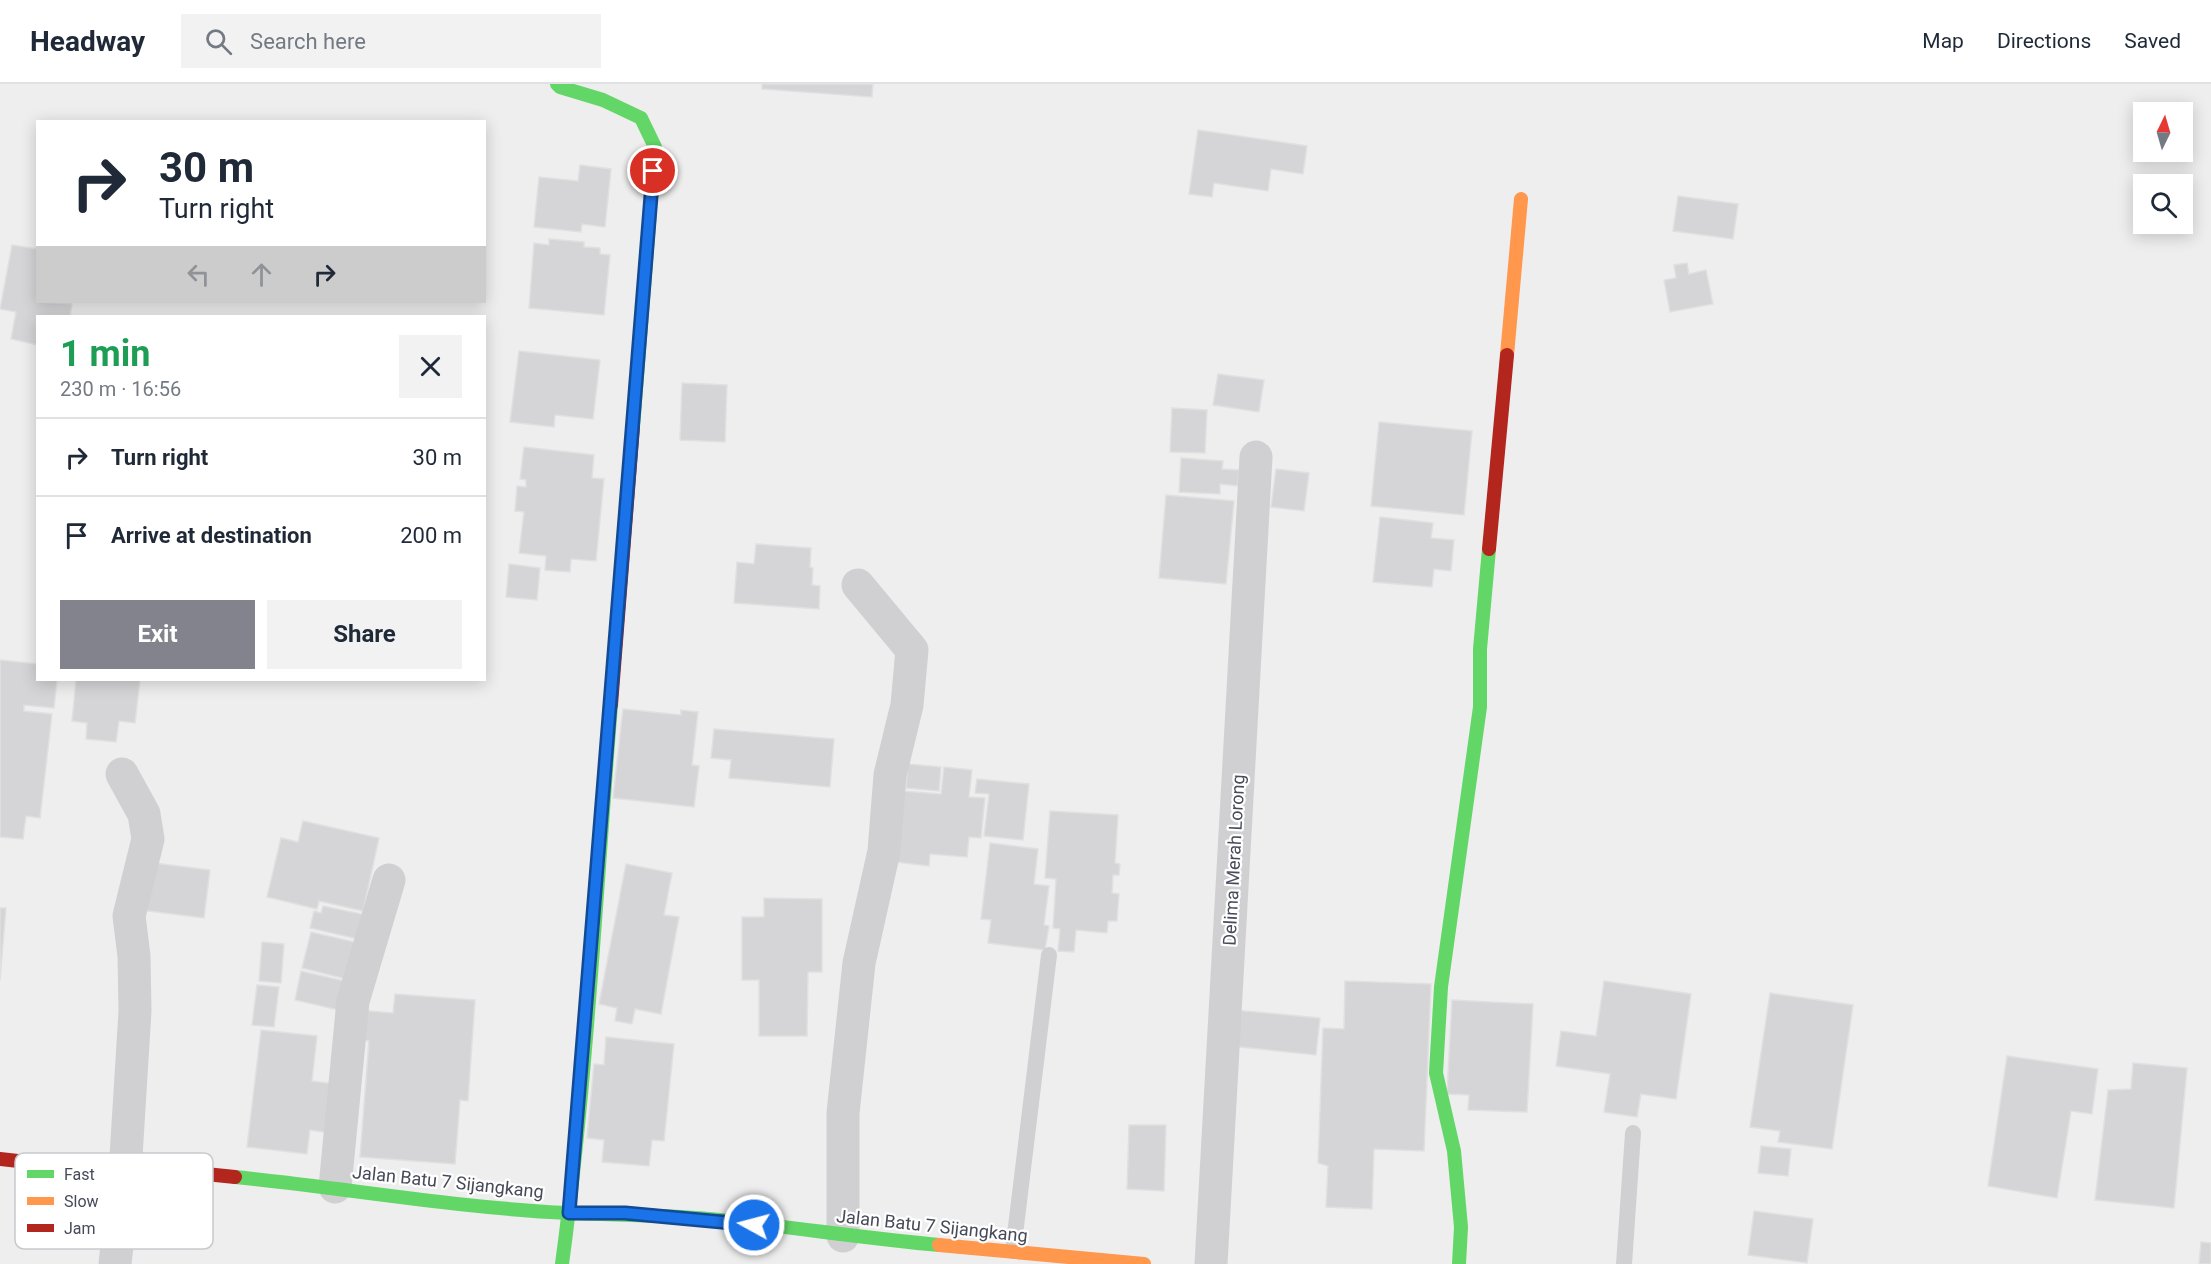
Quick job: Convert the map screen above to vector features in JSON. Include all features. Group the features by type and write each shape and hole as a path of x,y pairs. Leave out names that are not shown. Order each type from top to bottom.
{"street":[{"path":"557,84 560,87 603,100 641,118 655,147 569,1213 562,1264"},
{"path":"1459,1264 1461,1227 1454,1151 1436,1073 1441,987 1480,707 1480,649 1521,199"},
{"name":"Delima Merah Lorong","path":"1211,1264 1256,457"},
{"path":"843,1236 843,1113 859,963 884,851 891,775 907,705 912,650 858,585"},
{"path":"122,774 144,814 148,838 129,916 134,956 135,1011 126,1153"},
{"path":"335,1187 354,1001 389,880"},
{"name":"Jalan Batu 7 Sijangkang","path":"0,1159 15,1161"},
{"name":"Jalan Batu 7 Sijangkang","path":"213,1175 468,1204 569,1213 625,1213 699,1218 843,1236 1144,1264"},
{"path":"114,1264 116,1249"}],"lane":[{"path":"1013,1251 1049,955"},
{"path":"1624,1264 1633,1133"}],"building":[{"path":"762,84 873,84 872,97 762,89"},
{"path":"1198,130 1307,146 1303,174 1271,169 1268,191 1214,183 1212,197 1189,194"},
{"path":"580,165 611,169 605,227 582,224 581,232 534,227 539,177 578,181"},
{"path":"1678,196 1738,204 1733,239 1673,231"},
{"path":"549,239 584,242 584,247 600,248 600,254 610,255 604,315 529,308 534,243 549,245"},
{"path":"12,245 36,249 36,303 72,304 70,315 36,315 36,345 11,339 16,312 0,309"},
{"path":"1687,263 1689,274 1706,270 1713,304 1670,312 1664,280 1676,278 1674,265"},
{"path":"519,351 600,360 593,419 555,415 554,427 510,422"},
{"path":"1218,374 1264,380 1259,412 1213,405"},
{"path":"682,383 727,385 725,442 680,440"},
{"path":"1172,408 1207,410 1205,453 1170,452"},
{"path":"1379,422 1472,431 1464,515 1371,506"},
{"path":"524,447 594,455 592,478 604,479 596,561 571,559 570,572 545,570 546,556 519,553 524,512 515,511 517,486 526,487 526,480 520,479"},
{"path":"1181,458 1223,461 1222,469 1239,470 1238,486 1220,484 1220,494 1179,492"},
{"path":"1276,469 1309,473 1304,511 1271,507"},
{"path":"1166,495 1234,501 1226,584 1159,578"},
{"path":"1380,517 1433,523 1431,538 1454,540 1451,571 1434,569 1432,587 1373,582"},
{"path":"756,544 811,548 812,585 820,586 819,609 734,603 737,562 754,564"},
{"path":"509,564 540,568 537,600 506,597"},
{"path":"0,660 36,664 36,681 57,681 54,708 24,705 24,711 52,714 40,818 26,816 23,839 0,837"},
{"path":"76,681 140,681 135,723 119,721 116,742 86,739 87,723 72,721"},
{"path":"623,709 681,715 681,710 698,712 692,765 699,766 694,807 613,798"},
{"path":"714,729 834,739 830,787 729,778 731,760 711,758"},
{"path":"908,764 941,767 939,791 906,788"},
{"path":"944,767 972,770 969,797 985,798 981,838 969,837 967,857 930,854 929,866 896,862 903,791 941,794"},
{"path":"977,779 1029,784 1023,840 984,836 989,794 975,793"},
{"path":"1050,811 1118,815 1115,863 1120,864 1119,875 1113,875 1112,893 1119,894 1117,921 1108,921 1107,933 1076,930 1074,952 1058,951 1060,929 1053,928 1056,879 1045,878"},
{"path":"303,821 379,838 363,911 319,901 317,909 267,897 281,838 298,842"},
{"path":"990,843 1038,849 1034,884 1049,886 1044,925 1049,926 1045,950 988,943 991,920 981,919"},
{"path":"146,862 210,870 204,918 141,910"},
{"path":"626,864 672,873 664,915 679,917 661,1014 635,1009 632,1024 615,1021 617,1008 599,1004"},
{"path":"764,898 822,899 822,972 808,972 807,1036 759,1036 759,980 742,980 742,917 764,917"},
{"path":"323,906 362,914 362,940 310,928 314,911 321,913"},
{"path":"0,908 6,908 0,980"},
{"path":"311,932 359,943 354,981 302,968"},
{"path":"262,942 284,944 281,983 259,981"},
{"path":"301,971 349,982 343,1011 295,1000"},
{"path":"1345,981 1431,984 1424,1151 1374,1149 1372,1209 1326,1207 1328,1166 1318,1163 1323,1028 1344,1029"},
{"path":"1604,981 1691,994 1676,1099 1641,1094 1637,1117 1604,1112 1610,1074 1556,1066 1561,1031 1596,1036"},
{"path":"257,985 279,987 274,1027 252,1025"},
{"path":"1770,993 1853,1005 1832,1149 1778,1142 1780,1131 1750,1127"},
{"path":"395,994 475,1000 468,1101 460,1100 455,1164 360,1157 369,1041 356,1040 359,1010 393,1013"},
{"path":"1452,1000 1533,1004 1527,1112 1468,1110 1469,1095 1447,1094"},
{"path":"1235,1010 1320,1018 1316,1055 1231,1046"},
{"path":"261,1030 317,1036 312,1081 336,1084 331,1133 310,1130 307,1154 247,1147"},
{"path":"606,1037 674,1044 664,1141 652,1140 649,1166 602,1162 604,1140 587,1138 594,1064 604,1065"},
{"path":"2007,1056 2098,1069 2092,1114 2071,1111 2057,1198 1988,1186"},
{"path":"2133,1063 2187,1068 2174,1208 2095,1200 2108,1090 2131,1089"},
{"path":"1129,1125 1166,1125 1164,1191 1127,1189"},
{"path":"1761,1146 1791,1149 1788,1176 1758,1173"},
{"path":"1754,1211 1813,1219 1807,1263 1748,1255"},
{"path":"2201,1242 2211,1243 2211,1264 2199,1264"}],"traffic: fast":[{"path":"557,84 560,87 603,100 641,118 655,147 633,427"},
{"path":"1459,1264 1461,1227 1454,1151 1436,1073 1441,987 1480,707 1480,649 1489,549"},
{"path":"562,1264 585,1055 611,705"},
{"path":"235,1177 485,1207 709,1219 939,1245"}],"traffic: slow":[{"path":"1507,355 1521,199"},
{"path":"939,1245 1144,1264"}],"traffic: jam":[{"path":"1489,549 1507,355"},
{"path":"611,705 633,427"},
{"path":"0,1159 15,1161"},
{"path":"213,1175 235,1177"}],"route":[{"path":"653,171 569,1213 625,1213 710,1219 754,1225"}]}
